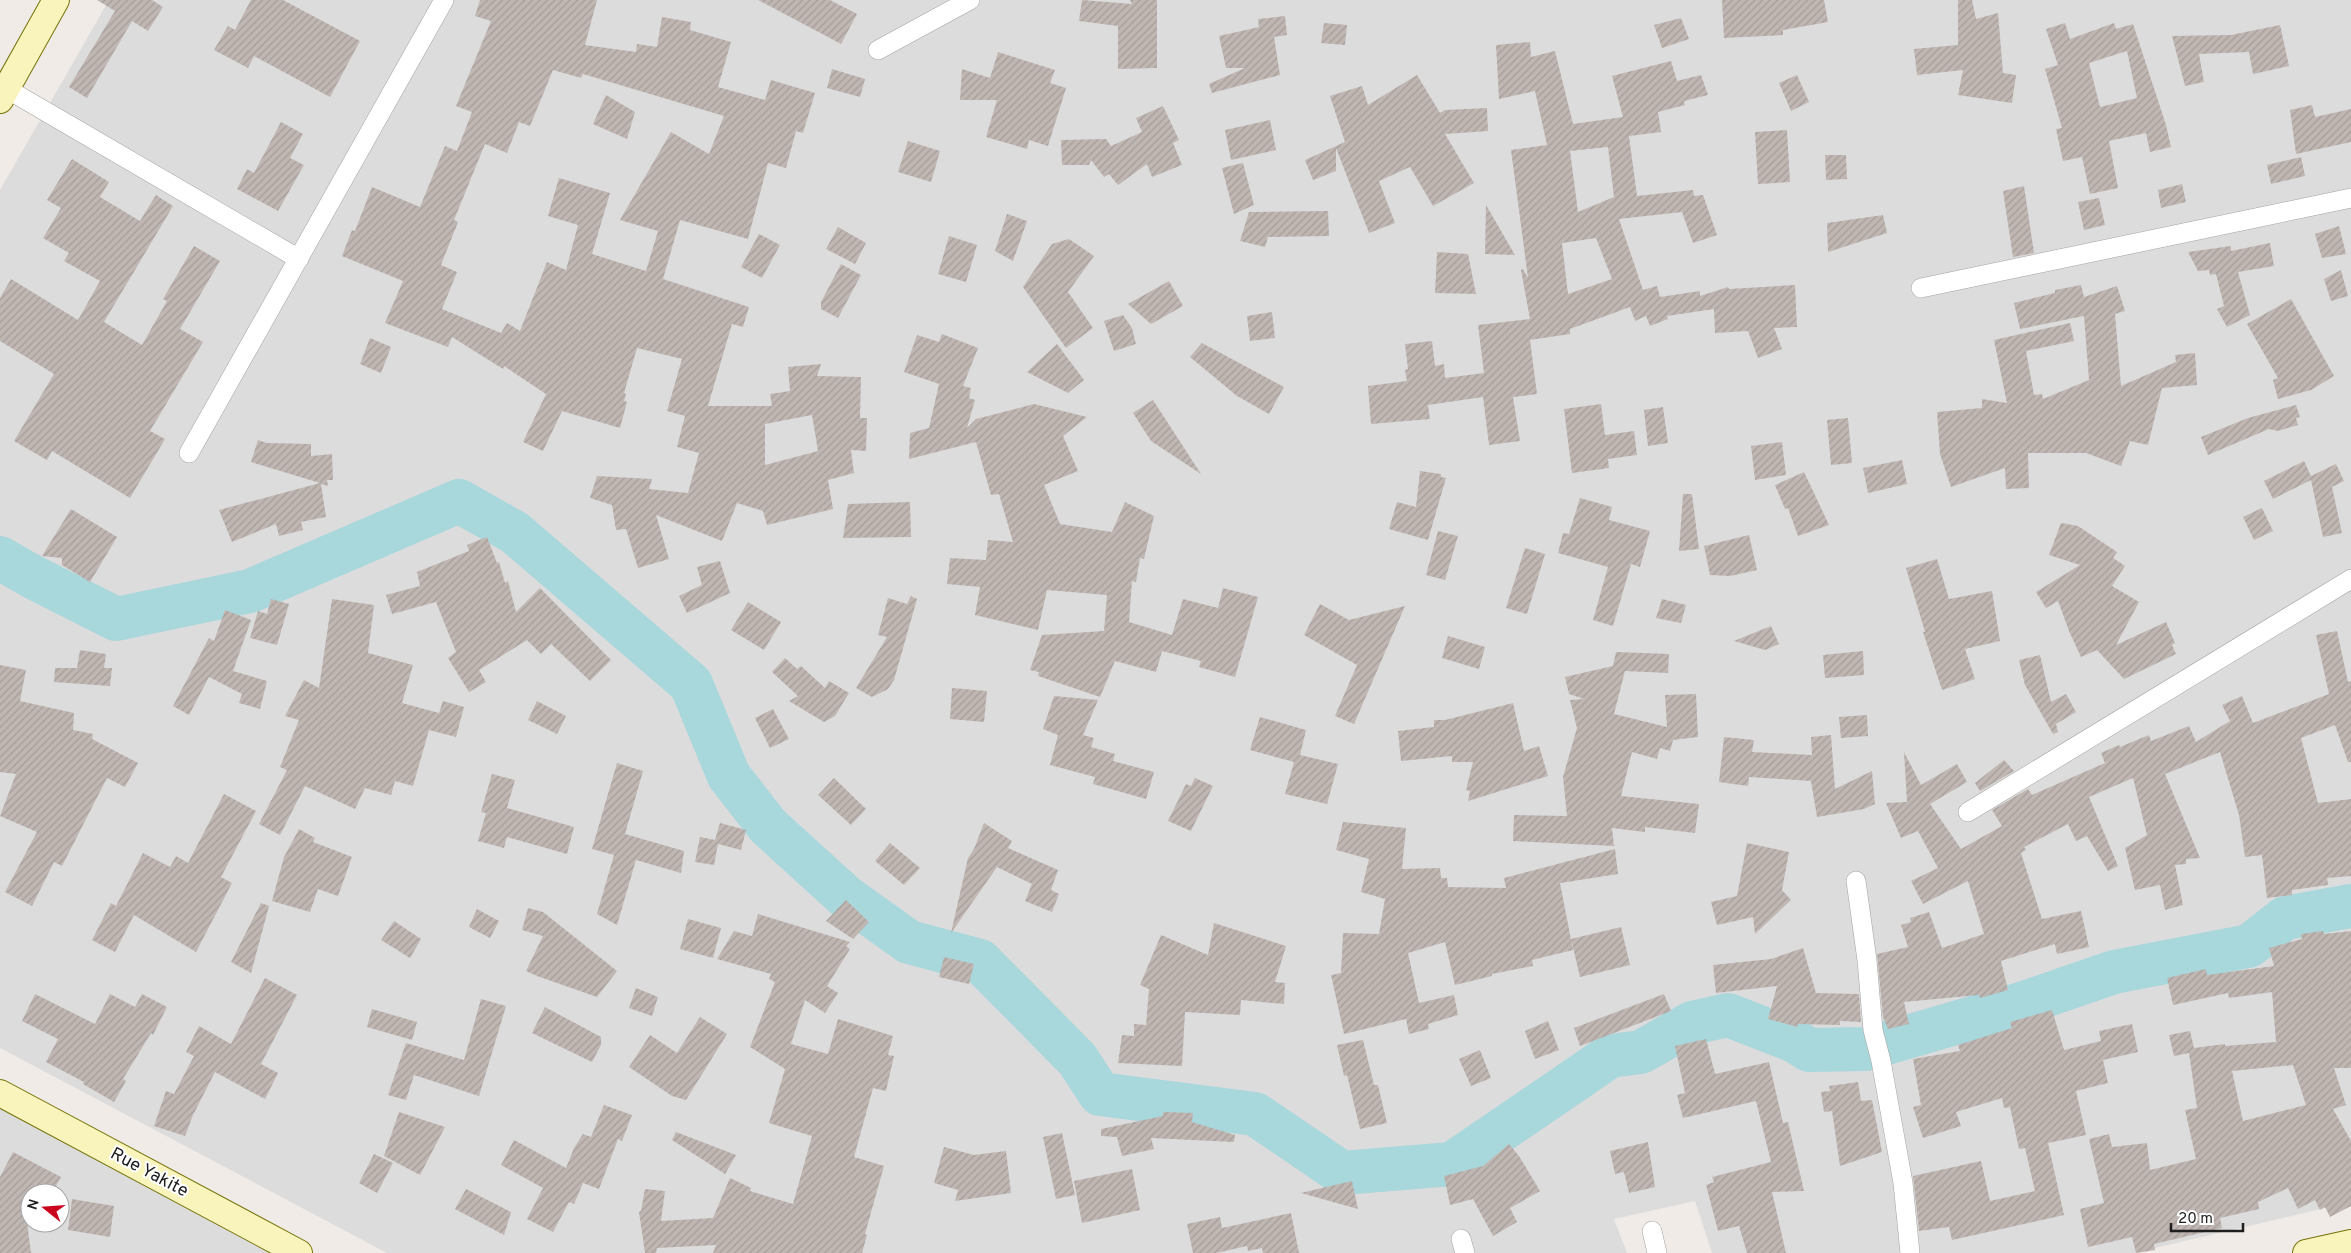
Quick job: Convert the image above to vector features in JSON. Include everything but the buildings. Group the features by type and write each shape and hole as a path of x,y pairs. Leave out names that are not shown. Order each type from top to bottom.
{"main road":[{"path":"3,94 56,0"},
{"name":"Rue Yakite","path":"0,1093 299,1253"},
{"path":"2306,1253 2351,1243"}],"street":[{"path":"189,453 444,0"},
{"path":"878,50 970,0"},
{"path":"3,94 299,259"},
{"path":"1921,288 2351,198"},
{"path":"1968,812 2351,579"},
{"path":"1856,881 1867,960 1873,1030 1881,1061 1903,1183 1910,1253"},
{"path":"1652,1231 1657,1253"}],"shaded area":[{"path":"109,0 2351,0 2351,1202 2134,1253 1712,1253 1695,1201 1614,1219 1627,1253 387,1253 0,1048 0,190"},
{"path":"0,1107 278,1253 0,1253"}],"waterway":[{"path":"0,558 116,619 250,591 459,501 514,532 691,684 729,776 768,826 846,897 909,942 980,961 1077,1059 1100,1094 1255,1114 1342,1173 1452,1164 1610,1056 1641,1052 1692,1023 1728,1015 1795,1041 1809,1050 1866,1049 2024,1003 2114,972 2249,946 2285,918 2351,906"}]}
